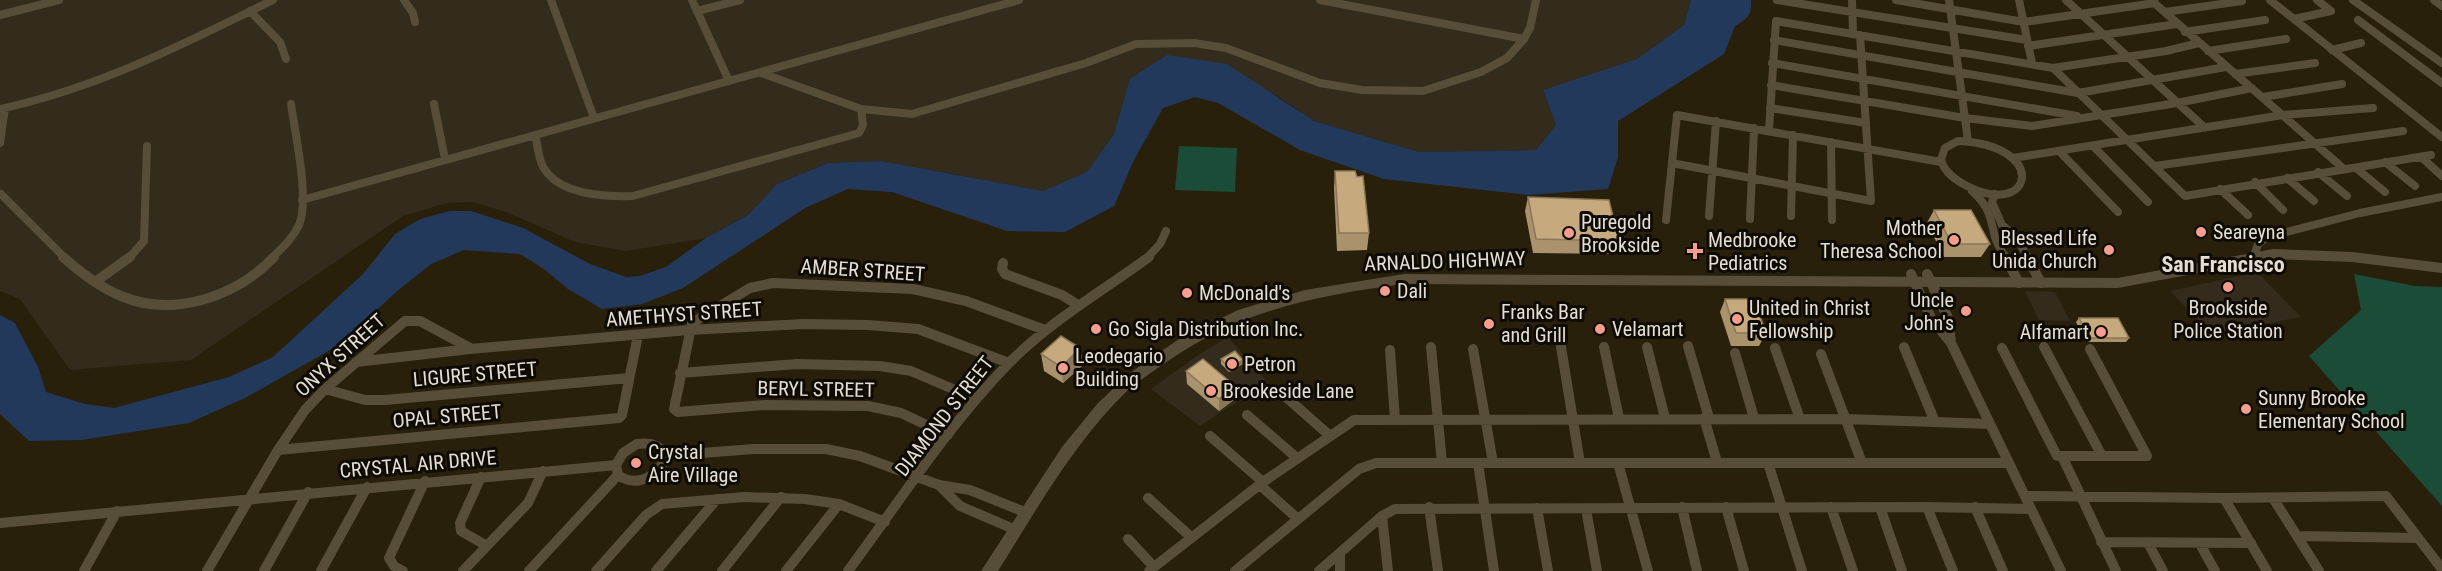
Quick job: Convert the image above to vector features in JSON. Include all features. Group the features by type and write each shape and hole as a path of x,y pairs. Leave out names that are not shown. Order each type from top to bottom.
{"main road":[{"name":"ARNALDO HIGHWAY","path":"989,571 1063,457 1124,385 1177,345 1237,314 1313,291 1404,279 1929,278 2039,279 2118,283 2142,280 2247,257 2273,254 2331,256 2442,268"}],"street":[{"path":"0,15 59,0"},
{"path":"0,143 2,109 33,103 125,73 273,0"},
{"path":"404,0 413,13 415,22"},
{"path":"551,0 594,118"},
{"path":"692,0 729,81"},
{"path":"697,11 740,0"},
{"path":"302,200 1020,0"},
{"path":"1320,0 1524,39"},
{"path":"760,73 861,109 919,113 1086,63 1125,47 1154,42 1194,43 1226,48 1304,78 1340,87 1377,91 1423,90 1491,68 1507,57 1524,39 1530,28 1536,0"},
{"path":"1777,0 1952,28 2028,43 2177,24"},
{"path":"1672,163 1871,201 1861,56 1852,13 1852,0"},
{"path":"1896,0 1950,4 2024,22 2082,15 2153,2 2344,169"},
{"path":"2019,0 2032,63"},
{"path":"2066,0 2205,128"},
{"path":"2270,0 2442,137"},
{"path":"2294,20 2331,11 2317,0"},
{"path":"2354,0 2442,63"},
{"path":"2434,0 2442,6"},
{"path":"2165,12 2242,1"},
{"path":"1950,4 1968,141"},
{"path":"250,11 280,42 286,59"},
{"path":"2185,32 2265,20"},
{"path":"2358,20 2442,83"},
{"path":"1769,130 1776,21 2053,68 2199,44"},
{"path":"2208,51 2286,39"},
{"path":"1774,40 2078,93 2226,67"},
{"path":"2332,50 2361,43"},
{"path":"1772,63 2085,118"},
{"path":"2235,74 2315,63"},
{"path":"2053,68 2185,195 2431,155"},
{"path":"2263,97 2342,84"},
{"path":"1771,85 1965,118 2032,126 2177,103 2252,88"},
{"path":"1,194 61,253 95,282 121,297 146,302 181,304 219,295 256,274 276,256 295,232 301,220 302,200 291,104"},
{"path":"434,104 445,159"},
{"path":"1770,108 1866,123"},
{"path":"2013,158 2283,115 2373,108"},
{"path":"535,135 543,166 560,182 599,196 633,196 859,133 863,125 861,109"},
{"path":"1666,220 1677,115 1941,162"},
{"path":"1709,216 1716,121"},
{"path":"1750,219 1754,128"},
{"path":"2155,166 2403,131"},
{"path":"1791,216 1793,135"},
{"path":"1968,187 1995,194 2008,193 2017,189 2022,183 2023,175 2013,158 1997,148 1958,141 1943,149 1941,162 1950,176 1968,187 1983,201 1994,224 1995,237 2017,279"},
{"path":"1831,142 1832,220"},
{"path":"95,282 126,261 144,241 147,146"},
{"path":"2093,146 2148,201"},
{"path":"2060,152 2118,212"},
{"path":"2421,157 2442,176"},
{"path":"2385,162 2415,186"},
{"path":"2355,168 2385,192"},
{"path":"2318,172 2347,196"},
{"path":"2288,178 2314,201"},
{"path":"2255,182 2283,210"},
{"path":"2220,189 2248,215"},
{"path":"1995,194 1992,202 2002,225 2016,237 2039,279"},
{"path":"2247,257 2267,237 2360,213 2442,197"},
{"name":"DIAMOND STREET","path":"848,571 948,435 976,399 1009,363 1045,330 1078,305 1149,257 1160,244 1166,231"},
{"path":"1003,263 1002,269 1005,274 1062,295 1078,305"},
{"path":"1913,278 1931,318 1951,343 2061,571"},
{"path":"1929,278 1948,318 1951,343"},
{"name":"AMBER STREET","path":"689,330 699,316 750,288 773,283 913,289 966,301 1045,330"},
{"name":"ONYX STREET","path":"207,571 278,450 305,410 356,362 405,321 412,320 420,321 470,348"},
{"name":"AMETHYST STREET","path":"356,362 470,348 785,324 868,325 932,332 1009,363"},
{"path":"689,330 680,373 797,363 880,366 911,371 976,399"},
{"path":"629,378 638,335"},
{"path":"1688,346 1718,462"},
{"path":"1431,347 1442,463"},
{"path":"1561,347 1580,463"},
{"path":"1604,347 1619,418"},
{"path":"1647,347 1665,418"},
{"path":"1904,347 1935,422"},
{"path":"2044,347 2102,456"},
{"path":"1775,348 1800,419"},
{"path":"2002,348 2057,456 2147,456 2090,349"},
{"path":"1473,349 1492,463"},
{"path":"1390,350 1395,420"},
{"path":"1735,353 1754,418"},
{"path":"1821,354 1862,463"},
{"name":"BERYL STREET","path":"680,373 674,409 678,412 765,405 868,406 901,413 948,435"},
{"name":"LIGURE STREET","path":"325,389 365,400 385,400 629,378"},
{"name":"OPAL STREET","path":"278,450 619,418 622,415 629,378"},
{"path":"1278,390 1329,435"},
{"path":"1247,415 1297,458"},
{"path":"1128,539 1152,569 1262,483 1354,420 1754,418 1990,424"},
{"path":"1210,436 1298,519"},
{"path":"529,571 617,470 623,453 637,444 652,444 662,450 664,456 659,469 645,479 629,481 617,470"},
{"path":"664,456 753,449 826,449 860,456 939,485 970,490 1027,513"},
{"path":"2062,456 2116,571"},
{"path":"1235,571 1365,466 1395,462 2009,463"},
{"path":"1478,463 1494,571"},
{"path":"1618,463 1648,571"},
{"path":"1768,463 1802,571"},
{"name":"CRYSTAL AIR DRIVE","path":"0,523 425,481 543,471 617,470"},
{"path":"463,571 528,503 543,471"},
{"path":"481,477 460,523 461,531 487,546"},
{"path":"403,571 394,566 389,558 425,481"},
{"path":"939,485 960,506 1016,530"},
{"path":"321,571 367,487"},
{"path":"264,571 308,492"},
{"path":"2025,496 2224,498 2386,496 2442,569"},
{"path":"596,571 646,515 662,504 781,497 839,504 885,522"},
{"path":"722,571 781,497"},
{"path":"1148,498 1192,538"},
{"path":"2224,498 2266,571"},
{"path":"2273,498 2319,571"},
{"path":"656,571 717,499"},
{"path":"786,571 839,504"},
{"path":"1319,571 1383,516 1395,509 1429,507 1630,509 1975,507 2031,509"},
{"path":"1429,507 1438,571"},
{"path":"1682,507 1697,571"},
{"path":"1726,507 1744,571"},
{"path":"1831,507 1854,571"},
{"path":"1880,507 1902,571"},
{"path":"1927,507 1953,571"},
{"path":"1975,507 2003,571"},
{"path":"1536,508 1548,571"},
{"path":"1586,509 1597,571"},
{"path":"84,571 117,511"},
{"path":"1383,516 1388,571"},
{"path":"2297,536 2418,538"},
{"path":"2101,542 2251,543"},
{"path":"2148,543 2163,571"},
{"path":"2200,544 2215,571"},
{"path":"1340,553 1340,571"}],"shaded area":[{"path":"0,0 1691,0 1684,25 1637,59 1543,90 1556,125 1536,150 1419,152 1314,121 1276,95 1130,80 1114,134 1087,173 1043,191 881,161 828,163 777,184 748,215 706,238 626,251 575,242 506,212 473,202 447,203 403,216 191,360 70,370 20,299 0,291"},
{"path":"2257,272 2301,317 2211,334 2170,291"},
{"path":"2025,291 2055,292 2070,321 2039,320"},
{"path":"1228,337 1267,382 1200,426 1151,389 1198,355"}],"green space":[{"path":"1179,146 1237,148 1235,192 1175,190"},
{"path":"2354,274 2415,286 2442,287 2442,506 2309,356 2361,310"}],"water":[{"path":"1691,0 1751,0 1751,9 1746,19 1735,26 1724,54 1618,121 1618,157 1608,189 1528,195 1384,179 1300,150 1218,103 1195,97 1163,108 1134,160 1114,206 1065,232 1007,231 892,192 848,189 805,208 683,288 642,304 602,309 568,289 544,269 520,254 464,250 431,264 396,292 339,345 245,398 189,423 81,440 29,441 0,414 0,315 15,323 38,367 46,392 85,404 114,408 229,377 273,357 363,274 395,234 420,219 450,211 471,211 523,228 590,264 626,277 640,276 666,267 706,238 748,215 777,184 828,163 881,161 1043,191 1087,172 1114,134 1130,79 1167,55 1227,64 1314,121 1419,152 1536,150 1556,125 1543,90 1637,59 1684,25"}],"building":[{"path":"1335,171 1355,171 1357,177 1363,176 1369,233 1339,233"},
{"name":"Puregold Brookside","path":"1528,197 1609,200 1619,241 1536,239"},
{"path":"1934,210 1971,210 1990,244 1952,244"},
{"path":"1725,299 1754,299 1766,333 1736,333"},
{"name":"Alfamart","path":"2079,318 2118,318 2129,338 2090,338"},
{"path":"1061,336 1080,348 1061,367 1041,354"},
{"path":"1235,351 1243,360 1229,368 1221,359"},
{"path":"1203,359 1235,386 1219,399 1186,371"}],"place":[{"name":"Seareyna","path":"2201,232"},
{"name":"Puregold Brookside","path":"1569,233"},
{"name":"Mother Theresa School","path":"1954,240"},
{"name":"Blessed Life Unida Church","path":"2109,250"},
{"name":"Medbrooke Pediatrics","path":"1695,251"},
{"name":"Brookside Police Station","path":"2228,287"},
{"name":"Dali","path":"1385,291"},
{"name":"McDonald's","path":"1187,293"},
{"name":"Uncle John's","path":"1966,311"},
{"name":"United in Christ Fellowship","path":"1737,319"},
{"name":"Franks Bar and Grill","path":"1489,324"},
{"name":"Go Sigla Distribution Inc.","path":"1096,329"},
{"name":"Velamart","path":"1600,329"},
{"name":"Alfamart","path":"2101,332"},
{"name":"Petron","path":"1232,364"},
{"name":"Leodegario Building","path":"1063,368"},
{"name":"Brookeside Lane","path":"1211,391"},
{"name":"Sunny Brooke Elementary School","path":"2246,409"},
{"name":"Crystal Aire Village","path":"636,463"}],"district":[{"name":"San Francisco","path":"2223,264"}]}
